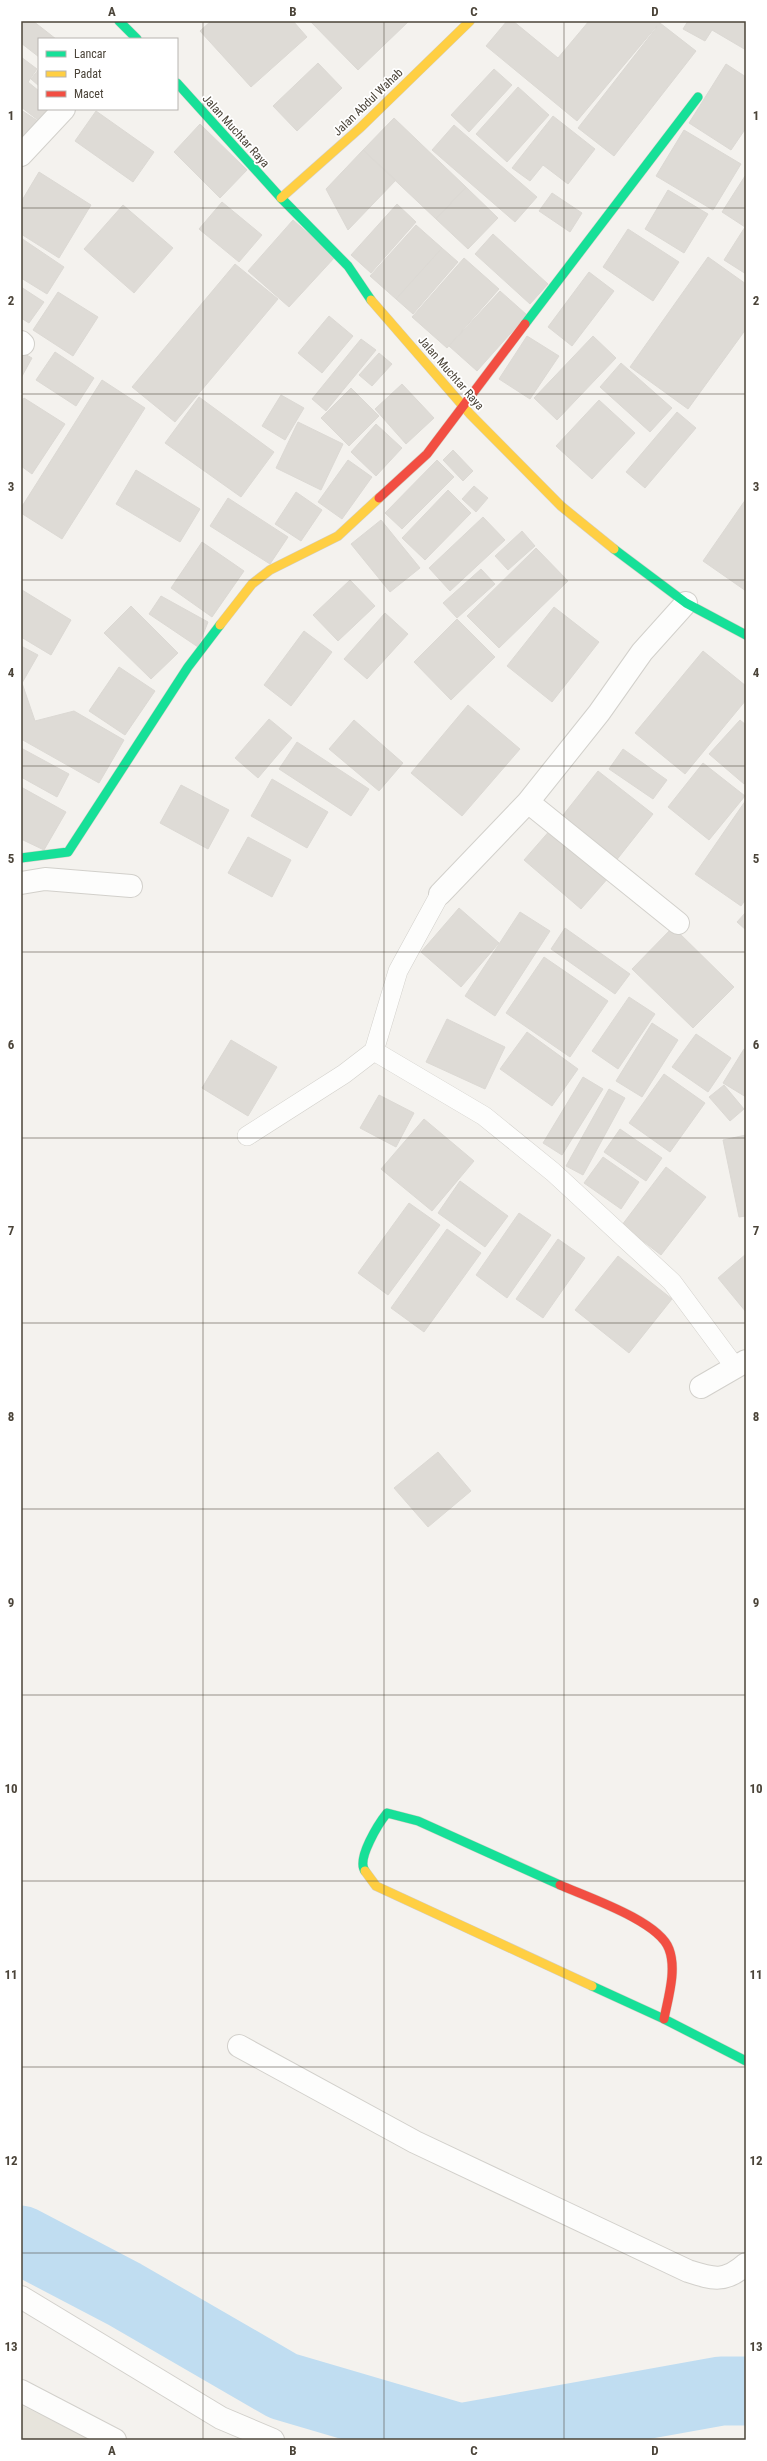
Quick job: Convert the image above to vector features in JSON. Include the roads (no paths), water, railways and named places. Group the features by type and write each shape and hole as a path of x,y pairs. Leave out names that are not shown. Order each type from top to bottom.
{"main road":[{"name":"Jalan Abdul Wahab","path":"281,198 360,128 470,21"},
{"name":"Jalan Muchtar Raya","path":"178,84 281,198 348,266 374,304 463,406 561,506 592,533 689,604 744,634"},
{"path":"21,858 68,852 188,668 252,584 270,570 338,536 427,454 698,97"},
{"path":"664,2019 672,1975 671,1957 666,1942 653,1930 630,1917 418,1821 387,1813 379,1823 365,1856 363,1869 376,1886 664,2019 746,2061"}],"street":[{"path":"21,155 63,110"},
{"path":"440,894 528,802 600,712 642,652 689,604"},
{"path":"528,802 678,923"},
{"path":"45,879 50,855"},
{"path":"21,883 45,879 131,886"},
{"path":"701,1387 741,1364"},
{"path":"239,2046 415,2142 688,2271 708,2277 722,2279 737,2272 746,2264"},
{"path":"21,2297 220,2418 273,2440"},
{"path":"21,2391 91,2435 115,2440"}],"lane":[{"path":"247,1136 344,1074 374,1051 398,971 440,894"},
{"path":"374,1051 484,1116 553,1172 672,1282 741,1364"}],"waterway":[{"path":"21,2240 124,2294 283,2386 460,2438 721,2391 746,2391"}]}
